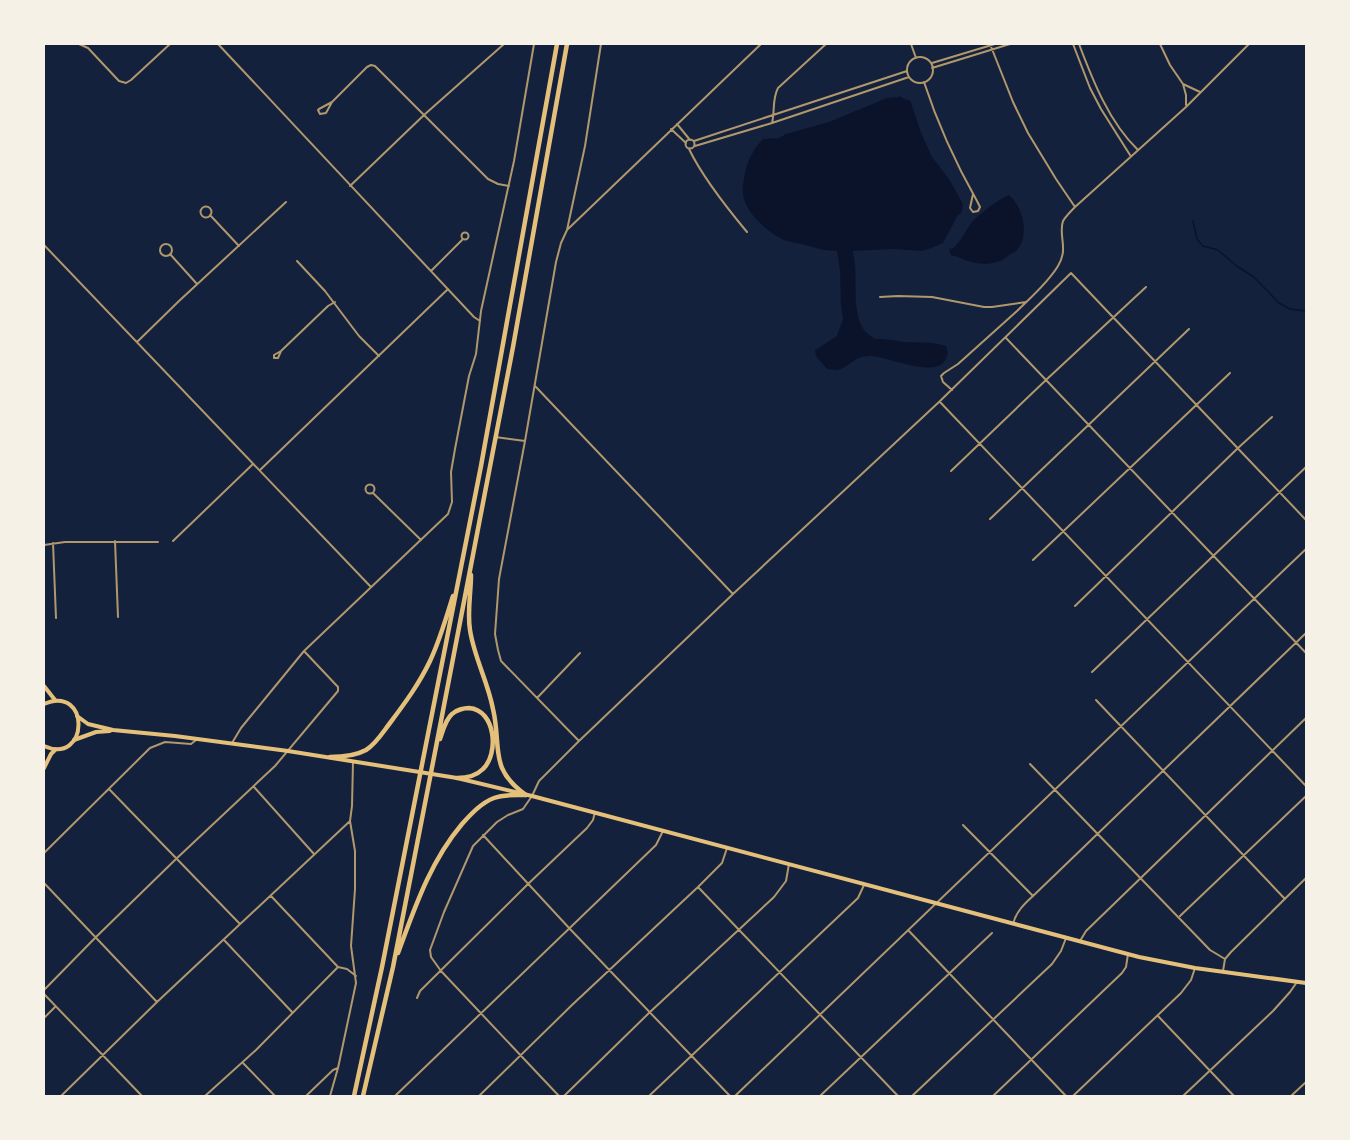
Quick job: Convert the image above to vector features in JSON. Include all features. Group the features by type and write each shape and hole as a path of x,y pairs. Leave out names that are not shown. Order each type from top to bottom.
{"highway":[{"path":"354,1096 382,967 481,466 557,44"},
{"path":"363,1096 393,967 436,747 521,302 567,44"},
{"path":"472,558 469,627 494,710 499,759 509,780 529,795"},
{"path":"330,757 366,750 376,741 403,706 419,682 438,643 460,574"},
{"path":"436,747 447,719 453,712 471,708 485,715 492,730 488,764 474,775 457,778"},
{"path":"393,967 426,879 459,828 474,811 488,801 501,796 529,795"}],"main road":[{"path":"44,686 56,700 71,706 77,716 79,728 74,740 69,745 56,749 44,768"},
{"path":"44,704 56,700"},
{"path":"77,716 88,724 113,730 232,743 457,778 595,812 1128,954 1195,968 1306,983"},
{"path":"74,740 96,732 113,730"},
{"path":"44,746 56,749"}],"street":[{"path":"44,44 56,44"},
{"path":"79,44 88,48 119,81 126,83 170,44"},
{"path":"218,44 480,321"},
{"path":"350,186 504,44"},
{"path":"232,743 241,728 304,651 448,514 452,502 451,472 454,449 469,376 476,354 481,311 509,186 534,44"},
{"path":"579,741 501,661 495,634 499,579 557,254 567,230 585,146 602,44"},
{"path":"567,230 761,44"},
{"path":"772,123 774,97 778,88 826,44"},
{"path":"911,44 916,58"},
{"path":"991,44 1013,102 1028,133 1075,207"},
{"path":"931,64 995,44"},
{"path":"932,68 1011,44"},
{"path":"1073,44 1090,88 1131,156"},
{"path":"1079,44 1088,69 1108,109 1128,141 1138,150"},
{"path":"1160,44 1183,84 1186,107"},
{"path":"952,390 943,382 941,376 958,364 1046,283 1062,260 1063,223 1067,216 1186,107 1249,44"},
{"path":"923,57 931,64 930,76 924,82 916,82 909,77 907,71 909,63 916,58 923,57"},
{"path":"332,102 319,109 320,114 326,113 332,102 367,67 375,66 488,179 509,186"},
{"path":"686,143 688,140 774,115 907,71"},
{"path":"689,149 909,77"},
{"path":"924,82 949,147 980,207 975,212 970,208 973,194"},
{"path":"1183,84 1200,92"},
{"path":"677,124 695,146"},
{"path":"671,129 686,143 699,168 747,232"},
{"path":"137,342 286,202"},
{"path":"210,215 239,246"},
{"path":"431,271 462,238"},
{"path":"44,245 370,587"},
{"path":"170,254 197,284"},
{"path":"297,261 335,302 359,336 379,356"},
{"path":"559,1096 441,971 431,957 430,950 444,912 472,846 497,822 523,808 539,781 579,741 952,390 1071,273 1306,520"},
{"path":"951,471 1146,287"},
{"path":"259,471 448,289"},
{"path":"879,297 932,297 984,308 1026,302"},
{"path":"282,351 328,306 335,302"},
{"path":"990,519 1189,329"},
{"path":"1005,338 1306,653"},
{"path":"1033,560 1230,373"},
{"path":"535,386 733,594"},
{"path":"939,402 1306,786"},
{"path":"1075,606 1272,417"},
{"path":"495,437 525,441"},
{"path":"173,542 254,464"},
{"path":"1092,672 1306,467"},
{"path":"373,493 421,540"},
{"path":"115,541 118,617"},
{"path":"44,545 115,541 158,542"},
{"path":"53,543 56,618"},
{"path":"735,1096 1306,549"},
{"path":"1013,924 1020,909 1033,896 1306,633"},
{"path":"142,1096 44,992 96,937 275,766 338,692 338,687 304,651"},
{"path":"537,698 580,653"},
{"path":"1095,700 1285,899"},
{"path":"1080,941 1086,932 1140,878 1306,718"},
{"path":"44,853 150,748 165,742 191,744 197,739"},
{"path":"330,1096 356,988 351,946 355,900 355,858 350,821 353,761"},
{"path":"1030,764 1210,950 1225,959"},
{"path":"253,787 314,854"},
{"path":"109,789 240,924"},
{"path":"1179,917 1306,796"},
{"path":"417,998 420,991 592,823 595,812"},
{"path":"61,1096 157,1002 350,821"},
{"path":"963,825 1033,896"},
{"path":"395,1096 656,845 663,831"},
{"path":"483,835 730,1096"},
{"path":"479,1096 722,863 727,848"},
{"path":"564,1096 781,889 788,878 789,864"},
{"path":"1223,972 1225,959 1306,879"},
{"path":"44,883 157,1002"},
{"path":"649,1096 858,898 864,884"},
{"path":"698,887 898,1096"},
{"path":"271,896 338,967 356,976"},
{"path":"909,931 1066,1096"},
{"path":"820,1096 992,933"},
{"path":"912,1096 1055,960 1066,937"},
{"path":"224,940 293,1012"},
{"path":"993,1096 1122,972 1126,967 1128,954"},
{"path":"205,1096 243,1063 338,967"},
{"path":"1073,1096 1181,993 1191,980 1195,968"},
{"path":"1183,1096 1273,1011 1297,982"},
{"path":"44,1018 55,1006"},
{"path":"1158,1015 1234,1096"},
{"path":"243,1063 275,1096"},
{"path":"306,1096 338,1068"},
{"path":"1291,1096 1306,1082"}],"water":[{"path":"899,96 910,100 932,157 949,179 963,206 943,243 934,247 922,251 893,249 853,251 858,315 864,330 875,339 936,343 946,346 948,353 944,362 930,368 865,356 840,369 827,369 816,356 815,350 837,336 843,319 837,251 787,241 766,229 745,202 743,189 745,172 752,154 763,139 779,138 829,122 887,98"},
{"path":"1009,195 1018,207 1023,221 1023,237 1017,250 1000,261 989,264 952,256 950,248 952,249 958,243 973,221"}],"waterway":[{"path":"1193,221 1197,239 1203,246 1218,250 1254,277 1279,303 1290,309 1306,311"}]}
